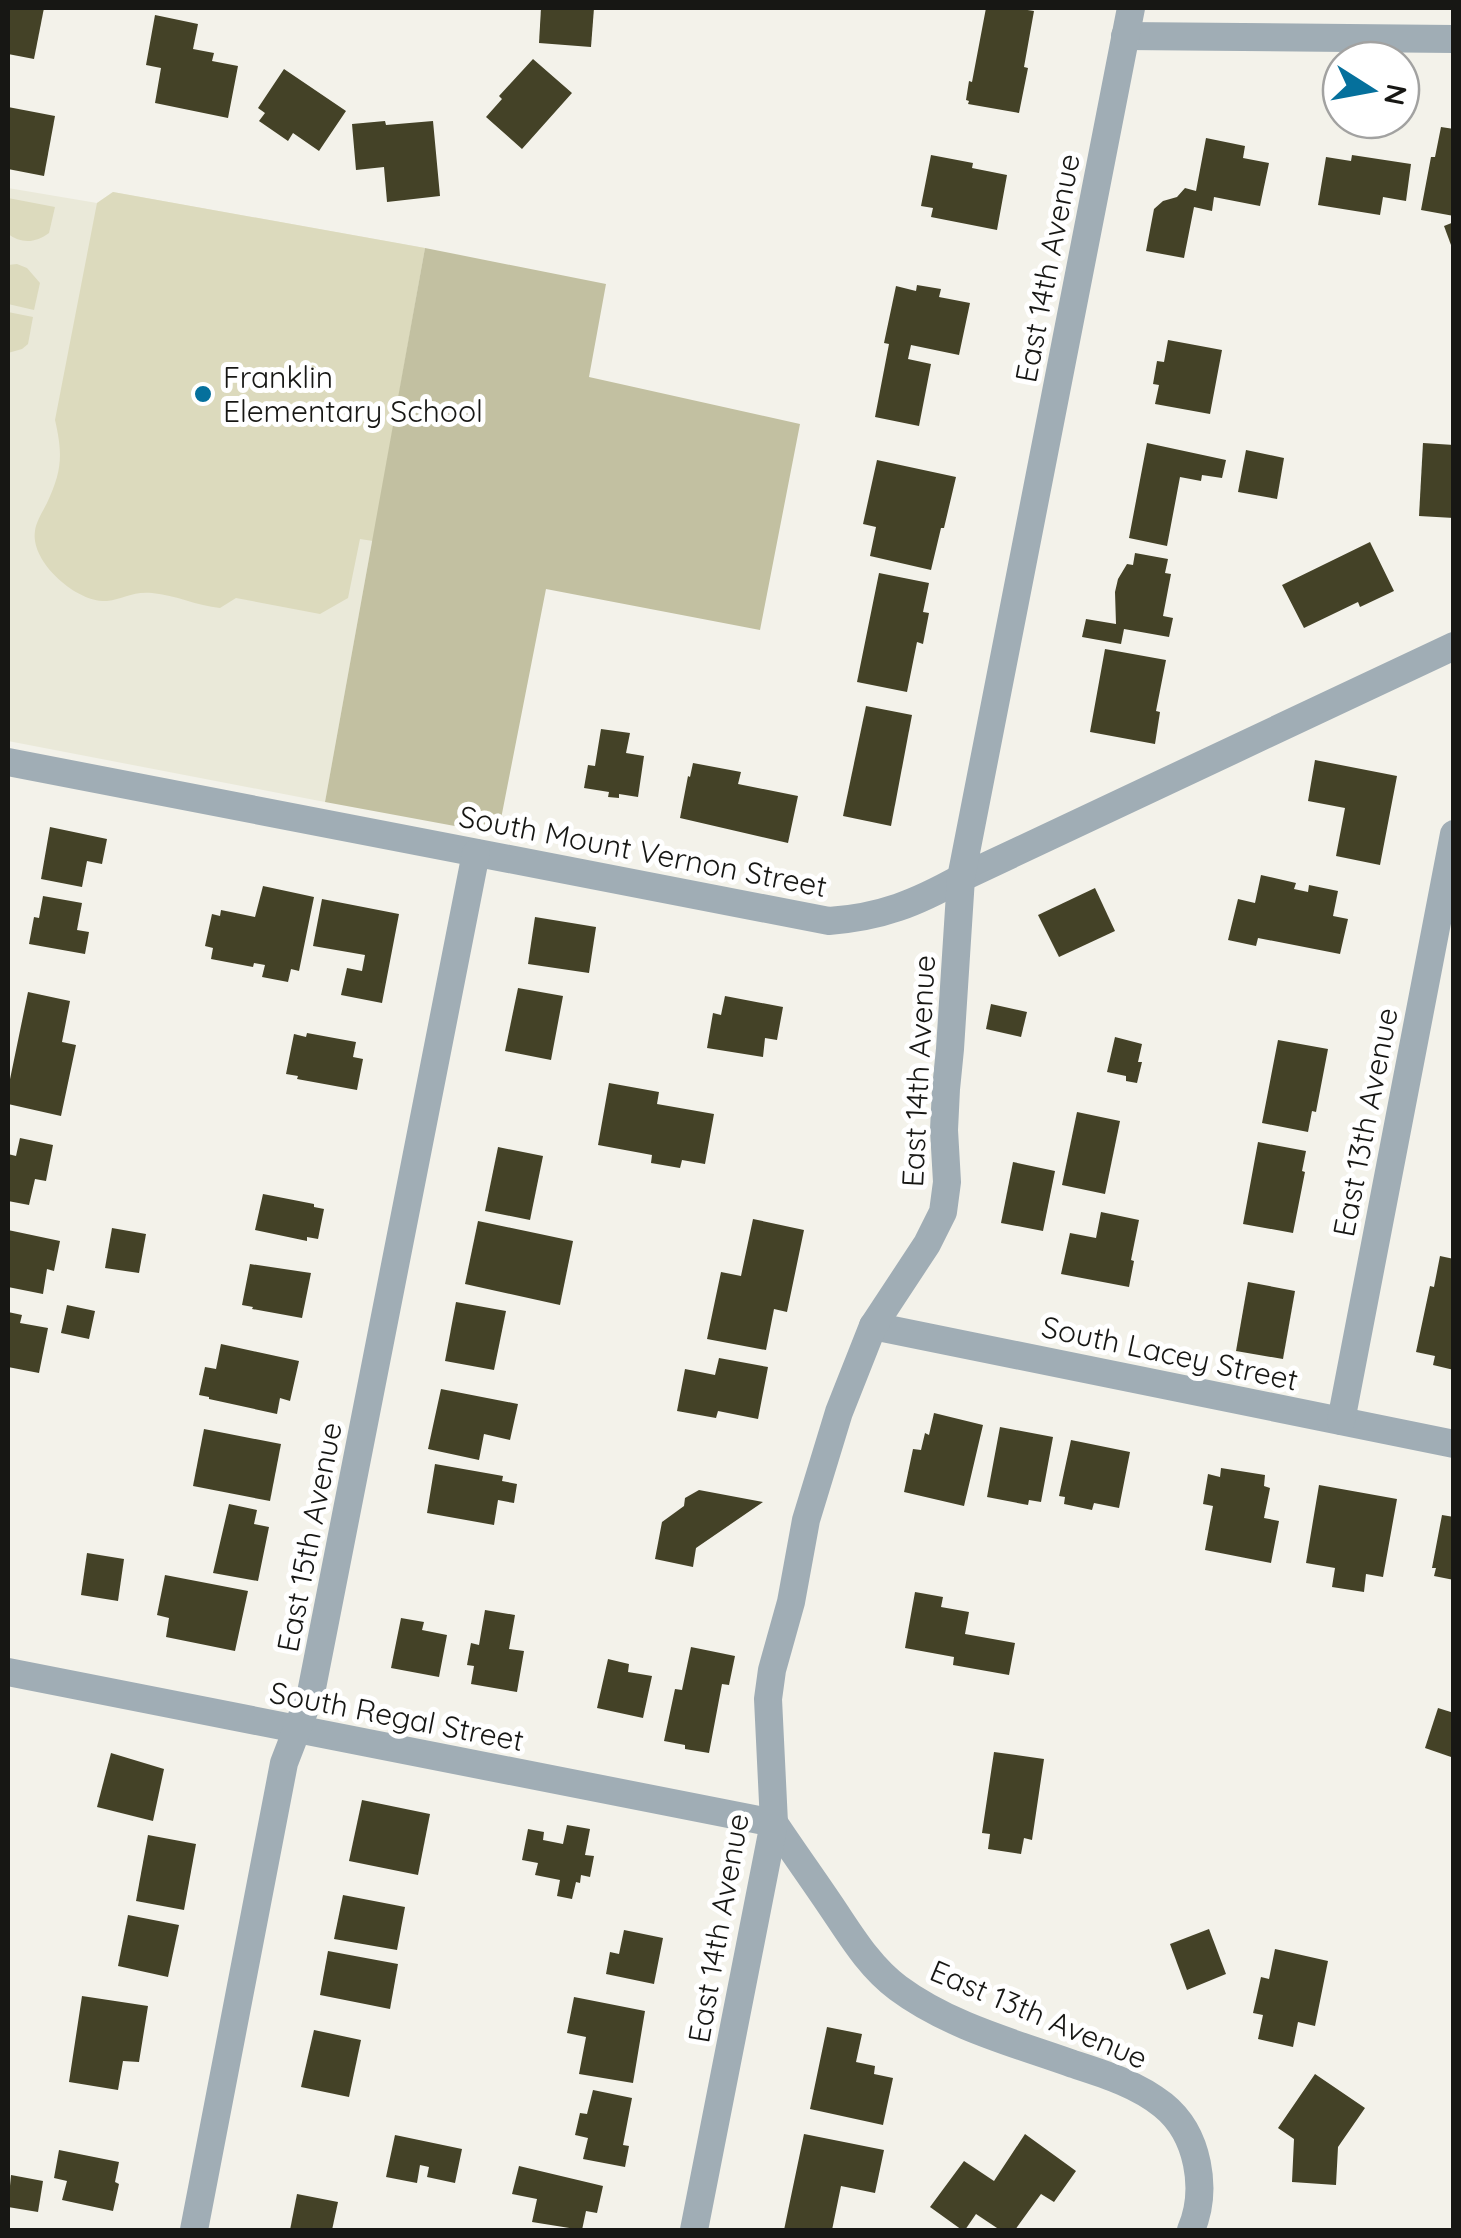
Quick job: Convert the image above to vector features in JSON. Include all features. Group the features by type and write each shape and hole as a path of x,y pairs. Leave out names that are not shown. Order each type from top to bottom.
{"street":[{"name":"East 14th Avenue","path":"694,2230 774,1823 768,1699 806,1520 839,1412 873,1326 928,1244 943,1212 947,1182 944,1116 961,878 1131,8"},
{"path":"1125,36 1454,39"},
{"name":"South Mount Vernon Street","path":"8,762 830,921 860,919 920,900 1454,646"},
{"name":"East 13th Avenue","path":"1341,1422 1454,834"},
{"name":"East 15th Avenue","path":"194,2230 284,1763 312,1694 476,853"},
{"name":"South Lacey Street","path":"873,1326 1454,1444"},
{"name":"South Regal Street","path":"8,1672 774,1823"},
{"name":"East 13th Avenue","path":"774,1823 866,1957 895,1986 927,2008 1126,2082 1165,2106 1190,2137 1200,2175 1198,2214 1190,2230"}],"shaded area":[{"name":"Franklin Elementary School","path":"8,188 97,203 113,192 425,248 325,802 8,741"},
{"name":"Franklin Elementary School","path":"113,192 425,248 373,541 360,539 348,598 320,614 236,598 220,608 152,593 95,600 70,588 40,555 35,531 58,472 60,453 55,420 97,203"},
{"path":"8,198 55,207 49,233 28,241 8,234"},
{"path":"425,248 606,284 589,377 800,424 760,630 546,589 498,834 325,802"},
{"path":"8,265 27,268 40,283 34,310 8,304"},
{"path":"8,312 33,317 28,344 8,353"}],"building":[{"path":"8,8 44,8 34,59 8,54"},
{"path":"541,8 594,8 591,47 539,43"},
{"path":"986,8 1034,11 1019,113 968,104 966,100"},
{"path":"155,15 198,24 193,49 214,53 212,61 238,66 228,118 155,103 161,68 146,65"},
{"path":"533,59 572,93 522,149 486,117 502,99 499,96"},
{"path":"284,69 346,111 319,151 293,133 288,141 259,121 265,113 258,108"},
{"path":"8,107 55,116 44,176 8,169"},
{"path":"385,121 386,125 433,121 440,196 387,202 384,167 356,170 352,124"},
{"path":"1441,127 1454,129 1454,216 1421,210"},
{"path":"1206,138 1245,146 1243,158 1269,163 1260,206 1214,197 1212,211 1194,207 1184,258 1146,251 1154,209 1185,188 1196,191"},
{"path":"931,155 1007,175 997,230 931,217 933,208 921,206"},
{"path":"1352,155 1411,164 1406,201 1383,197 1380,215 1318,205 1326,157 1351,161"},
{"path":"1454,222 1454,244 1451,245 1444,226"},
{"path":"917,285 941,289 939,297 970,303 959,355 911,345 908,359 931,364 919,426 875,417 896,286 916,291"},
{"path":"1168,340 1222,350 1210,414 1155,404 1159,385 1153,384 1157,361 1164,362"},
{"path":"1147,443 1226,460 1222,478 1202,475 1201,481 1180,477 1167,546 1129,538"},
{"path":"1423,443 1454,445 1454,518 1419,516"},
{"path":"1246,450 1284,458 1277,499 1238,492"},
{"path":"877,460 956,477 931,570 870,556 876,527 863,524"},
{"path":"1370,542 1394,591 1360,607 1358,602 1304,628 1282,585"},
{"path":"1135,553 1168,559 1165,573 1171,574 1163,616 1173,618 1169,637 1124,629 1121,644 1082,637 1086,619 1116,624 1118,579 1127,564 1133,565"},
{"path":"879,573 929,583 923,612 929,613 923,644 917,642 907,692 857,682"},
{"path":"1105,649 1166,660 1156,711 1160,712 1155,744 1090,732"},
{"path":"866,706 912,715 891,826 843,816"},
{"path":"601,729 630,733 626,753 644,756 638,797 608,797 609,792 584,788 588,765 595,766"},
{"path":"1315,760 1397,776 1380,865 1336,856 1345,808 1308,801"},
{"path":"693,763 741,772 738,784 798,796 788,843 680,818"},
{"path":"50,827 107,839 102,864 87,861 82,887 41,879"},
{"path":"1261,875 1296,883 1294,889 1308,892 1309,885 1338,891 1333,916 1348,919 1340,954 1258,938 1256,946 1228,940 1238,899 1255,903"},
{"path":"263,886 314,897 299,971 291,969 288,982 262,977 265,965 254,963 253,967 211,959 213,948 205,946 212,914 220,916 221,910 255,917"},
{"path":"1095,888 1115,931 1059,957 1038,915"},
{"path":"43,896 82,903 77,930 89,932 85,954 29,944"},
{"path":"322,899 399,914 382,1003 341,995 347,968 362,971 365,955 313,946"},
{"path":"535,917 596,927 589,973 528,964"},
{"path":"518,988 563,996 551,1060 505,1051"},
{"path":"28,992 70,1001 62,1042 76,1045 61,1116 8,1104"},
{"path":"725,996 783,1007 777,1040 765,1038 763,1057 707,1048 713,1013 721,1015"},
{"path":"991,1004 1027,1012 1021,1037 986,1029"},
{"path":"307,1033 356,1042 353,1057 363,1059 357,1090 286,1074 294,1034 306,1037"},
{"path":"1115,1037 1142,1044 1137,1083 1107,1072"},
{"path":"1278,1040 1328,1049 1316,1112 1312,1111 1308,1132 1262,1123"},
{"path":"609,1083 659,1092 657,1104 714,1114 705,1164 682,1160 680,1168 651,1163 652,1155 598,1145"},
{"path":"1077,1112 1120,1121 1105,1194 1062,1185"},
{"path":"20,1138 53,1145 46,1181 35,1179 29,1205 8,1201 8,1154 16,1156"},
{"path":"1258,1142 1306,1151 1293,1233 1243,1224"},
{"path":"498,1147 543,1156 530,1220 485,1211"},
{"path":"1013,1162 1055,1171 1043,1231 1001,1223"},
{"path":"263,1194 324,1209 318,1239 307,1237 307,1241 255,1230"},
{"path":"1101,1212 1139,1220 1129,1287 1061,1274 1070,1233 1096,1238"},
{"path":"753,1219 804,1230 787,1312 774,1309 766,1350 707,1339 721,1272 741,1276"},
{"path":"478,1221 573,1241 560,1305 465,1284"},
{"path":"112,1228 146,1234 139,1273 105,1268"},
{"path":"8,1230 60,1241 54,1271 47,1269 43,1294 8,1287"},
{"path":"1440,1256 1454,1259 1454,1370 1433,1365 1435,1356 1416,1352"},
{"path":"250,1264 311,1273 302,1318 242,1305"},
{"path":"1248,1282 1295,1291 1283,1359 1236,1351"},
{"path":"456,1302 506,1311 494,1370 445,1361"},
{"path":"67,1305 95,1311 89,1339 61,1333"},
{"path":"8,1312 22,1315 20,1323 48,1328 39,1373 8,1367"},
{"path":"221,1344 299,1361 290,1401 280,1398 277,1414 199,1395 205,1367 216,1369"},
{"path":"719,1358 768,1367 758,1419 718,1411 716,1418 677,1411 685,1369 715,1375"},
{"path":"441,1389 518,1404 510,1440 484,1434 479,1460 428,1449"},
{"path":"934,1413 983,1425 964,1506 904,1492 913,1449 921,1450"},
{"path":"1000,1427 1053,1437 1041,1502 1029,1500 1028,1505 987,1497"},
{"path":"204,1429 281,1444 270,1501 193,1486"},
{"path":"1071,1440 1130,1452 1119,1508 1094,1503 1092,1510 1064,1504 1065,1497 1059,1496"},
{"path":"435,1464 503,1476 502,1481 517,1484 514,1503 498,1500 494,1525 427,1513"},
{"path":"1221,1468 1265,1475 1264,1486 1270,1488 1264,1518 1279,1521 1271,1563 1205,1550 1213,1506 1203,1504 1208,1474 1220,1477"},
{"path":"1319,1485 1397,1499 1383,1577 1366,1574 1364,1592 1332,1587 1335,1568 1306,1563"},
{"path":"699,1490 763,1502 696,1548 693,1567 655,1559 662,1522 684,1506 685,1498"},
{"path":"229,1504 257,1510 254,1524 269,1527 258,1581 213,1573"},
{"path":"1442,1515 1454,1517 1454,1580 1434,1576 1436,1568 1432,1568"},
{"path":"87,1553 124,1559 118,1601 81,1595"},
{"path":"165,1575 248,1591 235,1651 166,1637 169,1618 157,1615"},
{"path":"915,1592 943,1597 941,1607 969,1612 965,1634 1015,1643 1009,1675 953,1665 954,1657 905,1648"},
{"path":"485,1610 515,1615 509,1649 524,1651 517,1692 471,1684 474,1666 467,1665 471,1643 479,1645"},
{"path":"401,1618 424,1622 422,1630 447,1635 439,1677 391,1668"},
{"path":"691,1647 735,1656 729,1685 722,1684 709,1753 664,1741 675,1689 682,1690"},
{"path":"608,1659 629,1664 628,1672 652,1676 643,1718 597,1708"},
{"path":"1438,1708 1454,1713 1454,1758 1425,1748"},
{"path":"994,1752 1044,1759 1032,1840 1024,1838 1021,1854 988,1849 990,1834 982,1833"},
{"path":"111,1753 164,1769 153,1821 97,1807"},
{"path":"362,1800 430,1814 418,1875 349,1861"},
{"path":"567,1825 590,1829 585,1855 594,1856 590,1877 581,1875 572,1899 557,1896 560,1880 535,1875 538,1863 522,1860 528,1829 544,1832 543,1840 563,1844"},
{"path":"148,1835 196,1844 184,1910 136,1901"},
{"path":"343,1895 405,1907 397,1950 334,1939"},
{"path":"128,1915 179,1925 168,1977 118,1966"},
{"path":"1209,1929 1226,1974 1187,1990 1170,1944"},
{"path":"624,1930 663,1938 654,1984 606,1974 610,1952 619,1954"},
{"path":"1275,1949 1328,1961 1315,2026 1298,2022 1293,2047 1258,2039 1263,2015 1253,2013 1261,1977 1269,1979"},
{"path":"328,1951 398,1964 390,2009 320,1995"},
{"path":"82,1996 148,2006 139,2062 123,2061 118,2090 69,2082"},
{"path":"574,1997 645,2011 633,2083 579,2074 586,2037 567,2033"},
{"path":"827,2027 862,2034 856,2062 875,2066 874,2074 893,2078 883,2125 810,2109"},
{"path":"314,2030 361,2040 349,2097 301,2087"},
{"path":"1315,2074 1365,2108 1338,2147 1336,2185 1292,2182 1294,2139 1278,2128"},
{"path":"593,2090 632,2098 623,2145 629,2146 625,2167 583,2159 588,2138 575,2135 580,2113 587,2114"},
{"path":"804,2134 884,2150 875,2193 841,2186 832,2230 784,2230"},
{"path":"1025,2134 1076,2171 1054,2202 1041,2194 1015,2230 1000,2230 976,2214 962,2230 930,2207 964,2161 994,2181"},
{"path":"395,2135 462,2149 455,2183 427,2177 429,2167 420,2165 417,2183 386,2177"},
{"path":"59,2150 119,2162 113,2211 62,2200 67,2181 54,2178"},
{"path":"519,2166 603,2186 597,2213 586,2211 582,2230 532,2222 537,2199 512,2194"},
{"path":"11,2175 43,2181 38,2212 8,2207"},
{"path":"297,2194 338,2202 332,2230 290,2230"}],"place":[{"name":"Franklin Elementary School","path":"203,394"}]}
